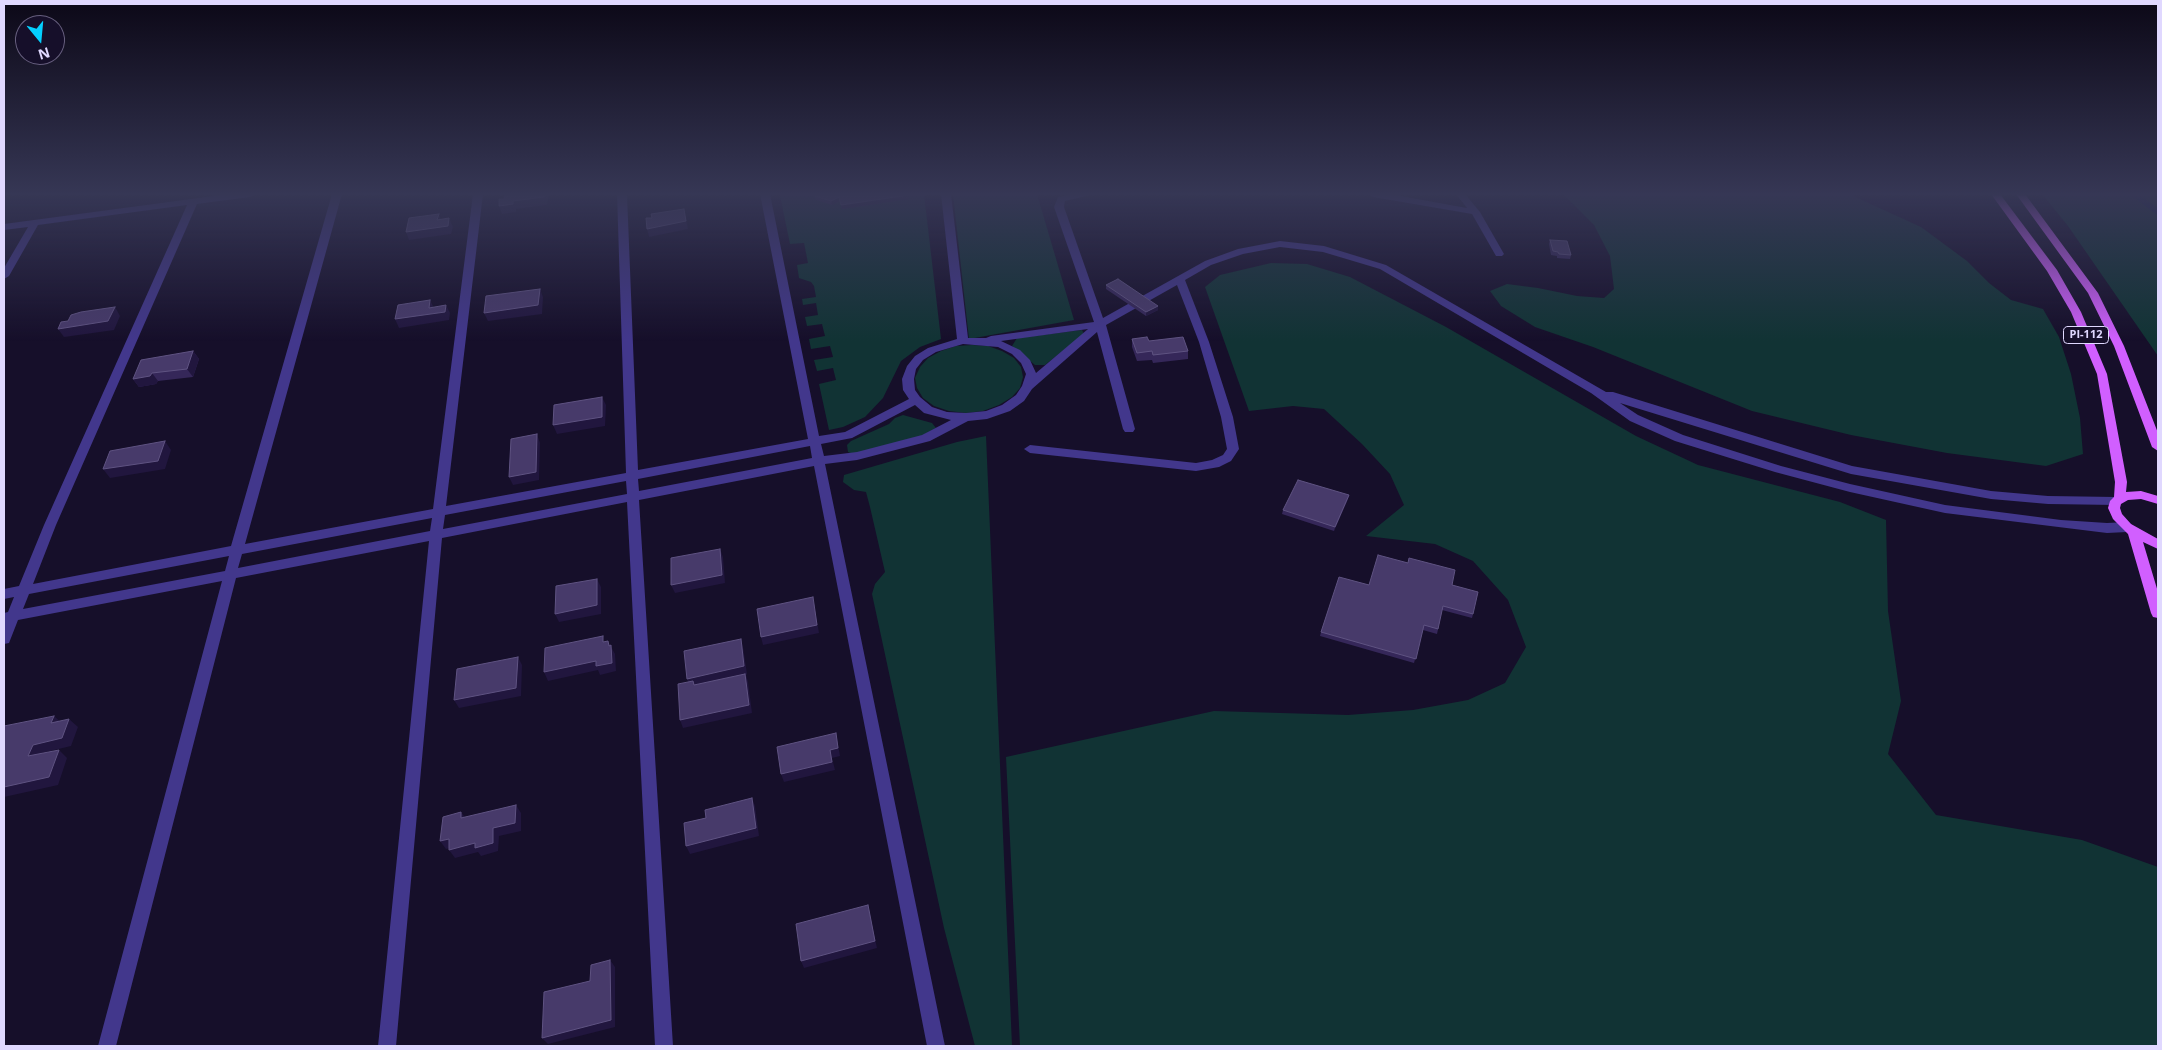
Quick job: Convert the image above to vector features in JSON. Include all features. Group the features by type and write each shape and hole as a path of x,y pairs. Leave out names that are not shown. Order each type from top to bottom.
{"main road":[{"name":"PI-112","path":"2032,243 2052,270 2076,312 2102,374 2121,482 2114,511 2131,530 2158,612"},
{"name":"PI-112","path":"2057,243 2094,293 2119,346 2158,447"},
{"path":"2118,499 2133,495 2158,500"},
{"path":"2131,530 2158,544"}],"street":[{"path":"4,276 23,243"},
{"path":"4,639 9,617 24,590 50,525 175,243"},
{"path":"107,1046 230,574 323,243"},
{"path":"387,1046 438,512 472,243"},
{"path":"624,243 633,497 664,1046"},
{"path":"775,243 936,1046"},
{"path":"952,243 963,341"},
{"path":"1072,243 1100,324 1129,429"},
{"path":"1493,243 1499,254"},
{"path":"1100,324 982,341 963,341 932,350 919,358 911,368 908,379 909,390 916,400 928,410 946,416 987,415 1006,408 1020,398 1028,386 1100,324 1208,263 1241,251 1280,244 1324,249 1382,267 1595,390 1634,418 1679,438 1779,469 1850,488 1945,509 2002,517 2131,530"},
{"path":"1030,449 1196,467 1215,464 1227,458 1233,449 1227,417 1204,342 1180,279"},
{"path":"982,341 1001,344 1016,352 1026,362 1031,374 1028,386"},
{"path":"1595,390 1851,470 1991,494 2048,500 2118,499"},
{"path":"4,594 848,435 916,400"},
{"path":"9,617 819,461 858,456 926,438 966,417"}],"green space":[{"path":"804,243 930,243 941,339 920,347 901,361 883,398 865,417 843,427 829,430 819,384 836,380 833,368 817,371 814,360 833,357 830,346 811,349 809,339 825,336 822,324 807,326 805,317 818,315 816,303 803,305 802,299 816,297 814,286 811,282 799,278 797,265 808,263"},
{"path":"958,243 1051,243 1074,320 969,339"},
{"path":"1603,243 1943,243 1967,261 1989,283 2011,300 2043,309 2059,337 2071,374 2080,418 2083,454 2046,466 1947,453 1851,435 1752,411 1593,347 1535,327 1501,306 1490,291 1507,284 1577,296 1604,298 1614,289 1610,256"},
{"path":"2080,243 2158,243 2158,356"},
{"path":"1271,263 1307,264 1350,277 1446,327 1636,436 1698,465 1840,502 1886,520 1888,611 1901,701 1888,754 1936,815 2082,840 2158,867 2158,1046 1020,1046 1006,757 1214,711 1348,715 1413,710 1468,700 1505,683 1526,647 1508,600 1473,561 1435,544 1366,536 1404,505 1390,474 1362,444 1324,409 1293,406 1249,411 1205,287 1220,275"},
{"path":"1082,330 1084,334 1045,365 1035,365 1012,346 1017,338"},
{"path":"956,346 988,346 1002,351 1014,358 1021,367 1023,377 1020,388 1012,397 999,405 983,411 966,413 949,411 934,406 923,398 917,388 915,378 920,367 928,358"},
{"path":"903,415 932,423 936,428 921,436 853,454 848,452 847,445 851,441 889,424 895,418"},
{"path":"986,436 1012,1046 975,1046 944,928 872,594 875,584 885,572 870,507 866,492 854,490 843,482 844,475 957,442"}],"building":[{"path":"1551,243 1568,243 1571,255 1559,254 1553,251"},
{"path":"1118,279 1158,306 1146,312 1106,285"},
{"path":"540,289 538,305 484,313 486,296"},
{"path":"430,300 429,308 446,305 445,312 395,319 398,305"},
{"path":"115,307 108,321 58,329 61,322 68,321 71,315"},
{"path":"1147,337 1149,341 1183,337 1188,351 1153,355 1152,351 1137,353 1132,339"},
{"path":"193,351 187,369 152,373 150,376 133,379 141,360"},
{"path":"602,397 602,417 553,425 554,405"},
{"path":"537,434 536,472 509,477 511,439"},
{"path":"165,441 158,461 103,469 110,451"},
{"path":"1298,480 1349,495 1335,527 1283,510"},
{"path":"720,549 722,575 671,585 671,558"},
{"path":"1378,555 1408,563 1409,558 1455,570 1452,585 1478,592 1473,614 1443,606 1438,629 1424,625 1416,659 1321,632 1339,577 1369,585"},
{"path":"597,579 597,605 555,614 556,586"},
{"path":"813,597 817,625 761,637 757,609"},
{"path":"603,636 603,642 608,641 609,646 611,645 612,663 596,666 596,661 544,672 545,648"},
{"path":"741,639 744,666 687,679 684,651"},
{"path":"518,657 516,688 454,700 457,669"},
{"path":"745,674 749,705 680,720 678,684 693,681 694,685"},
{"path":"54,716 51,723 69,719 62,738 33,745 28,756 59,750 49,777 4,787 4,726"},
{"path":"836,733 838,748 830,750 832,762 781,774 777,747"},
{"path":"752,798 756,828 686,846 684,823 706,818 705,810"},
{"path":"516,805 515,823 493,828 493,843 475,848 475,843 449,850 449,839 440,841 443,817 461,812 461,818"},
{"path":"868,905 875,941 801,961 796,924"},
{"path":"610,960 611,1020 542,1038 544,992 590,981 591,965"}]}
